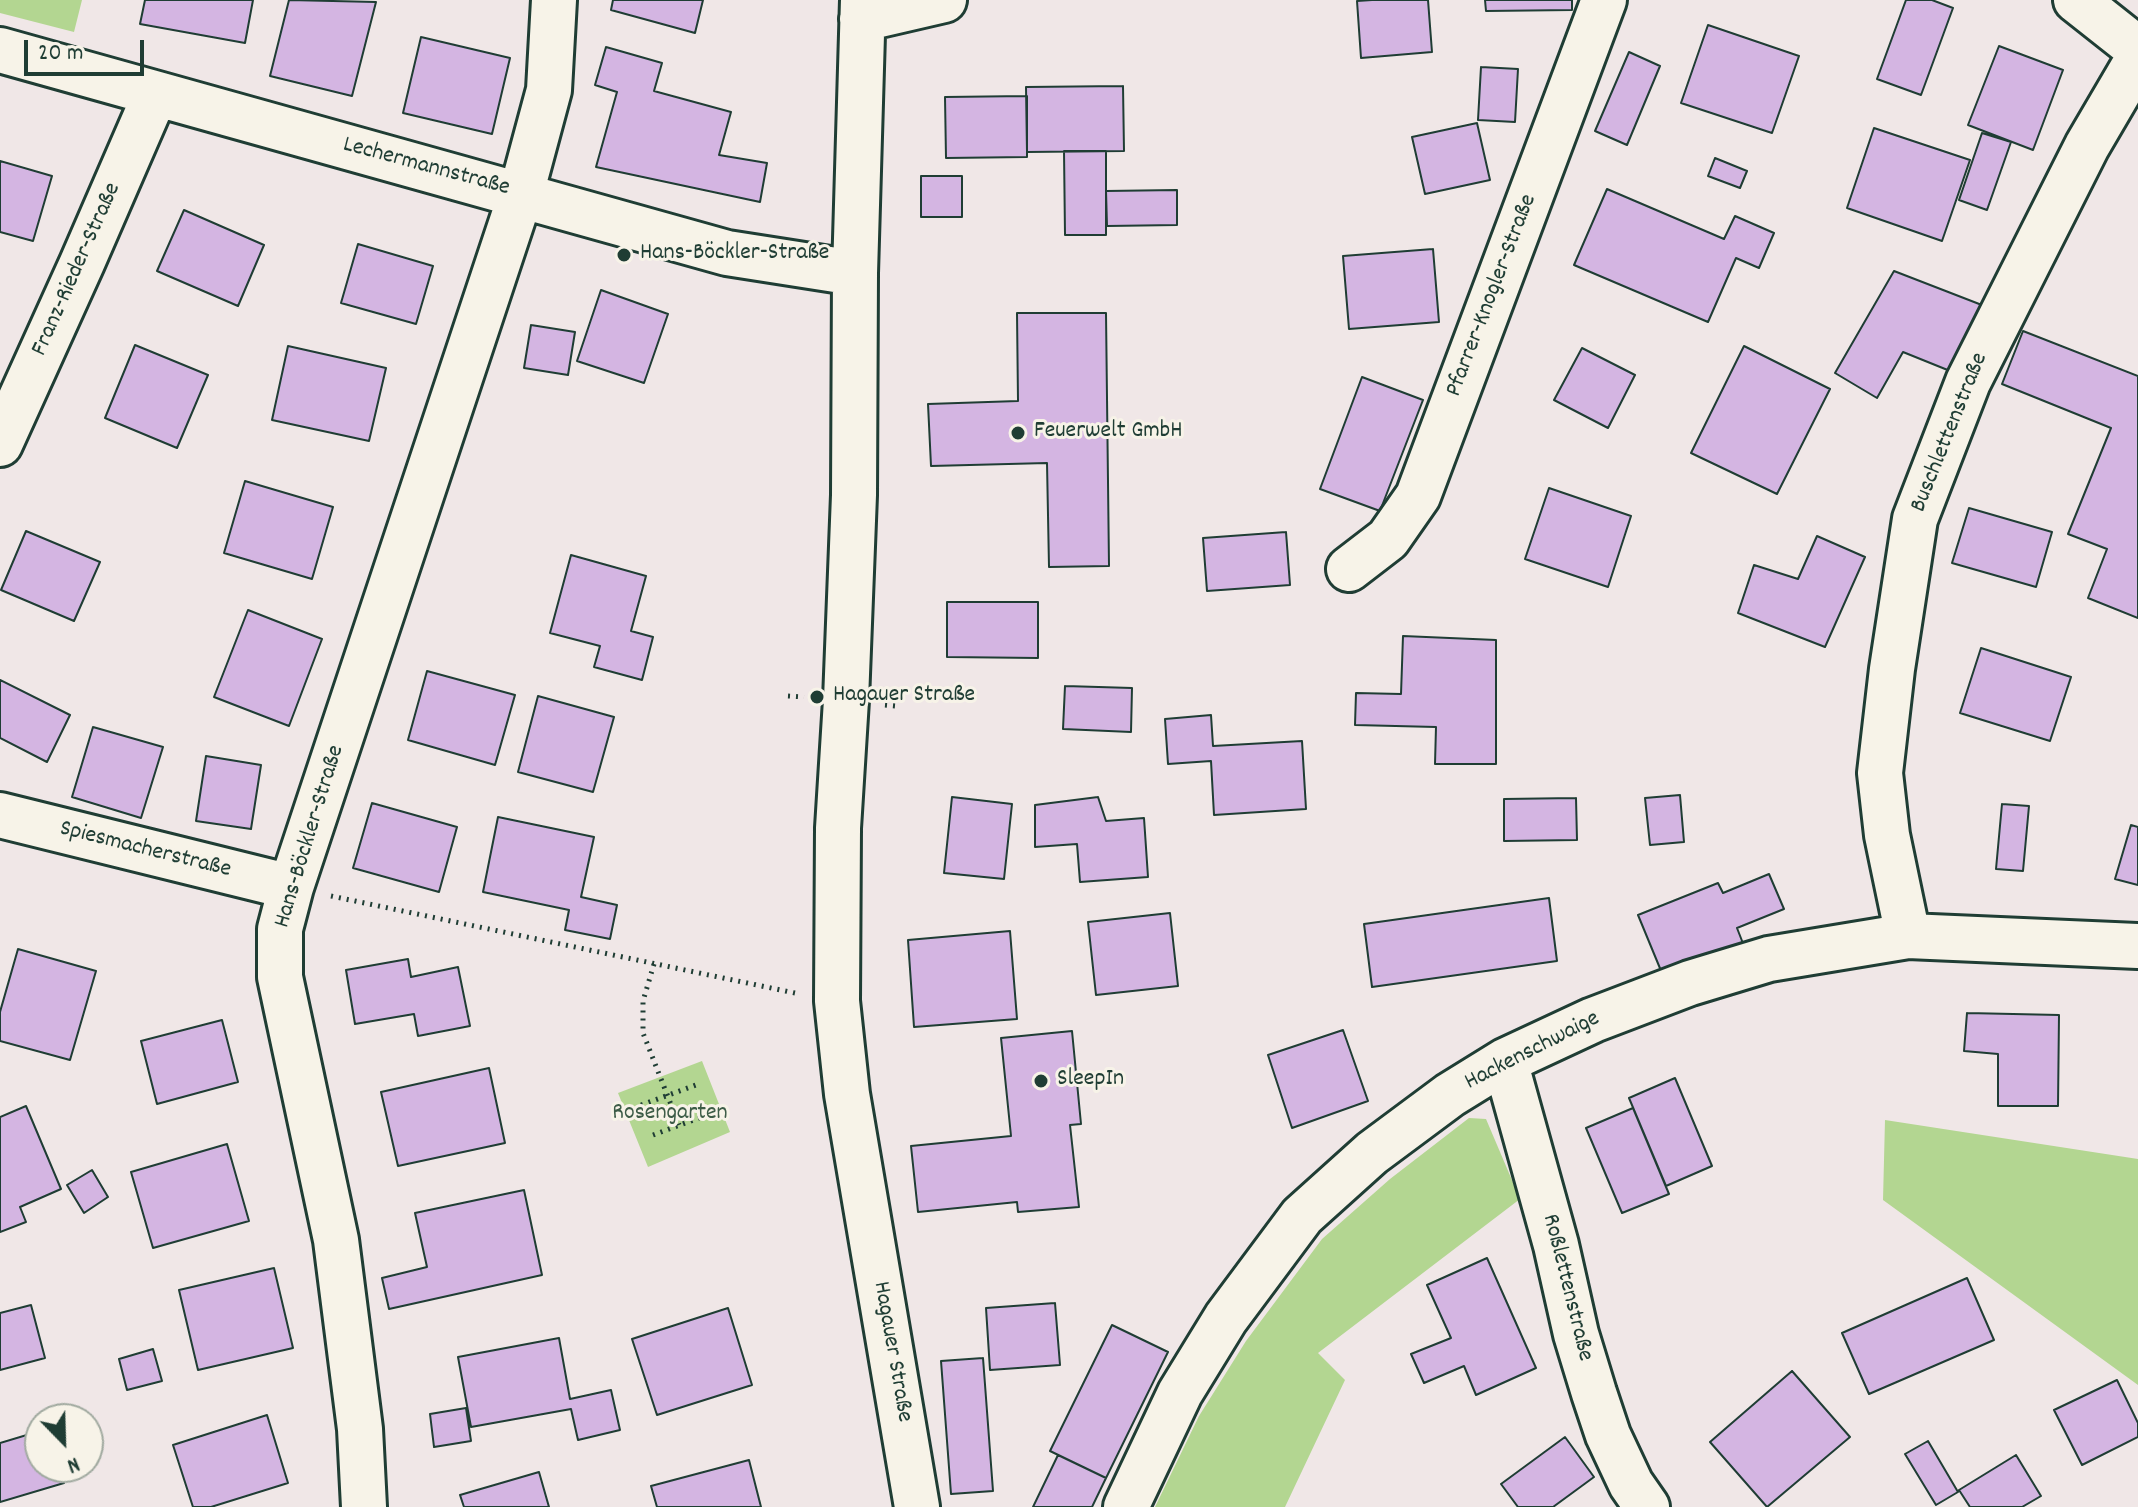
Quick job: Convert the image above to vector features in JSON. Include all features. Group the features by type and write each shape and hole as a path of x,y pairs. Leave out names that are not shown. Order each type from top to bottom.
{"street":[{"name":"Hans-Böckler-Straße","path":"364,1507 360,1429 336,1240 280,977 280,929 291,887 521,194 549,90 554,0"},
{"path":"863,9 944,0"},
{"name":"Pfarrer-Knogler-Straße","path":"1349,569 1388,539 1418,496 1604,0"},
{"path":"2076,0 2138,49"},
{"name":"Hagauer Straße","path":"863,9 855,273 854,495 838,828 837,1001 847,1094 917,1507"},
{"name":"Lechermannstraße","path":"0,50 727,253 855,273"},
{"name":"Buschlettenstraße","path":"1908,936 1887,835 1880,773 1915,519 1968,382 2087,146 2138,59"},
{"name":"Franz-Rieder-Straße","path":"0,444 155,95"},
{"name":"Spiesmacherstraße","path":"0,815 291,887"},
{"name":"Hackenschwaige","path":"1126,1507 1180,1393 1226,1318 1302,1216 1372,1153 1450,1095 1505,1061 1593,1020 1690,983 1769,959 1908,936 2138,946"},
{"name":"Roßlettenstraße","path":"1505,1061 1594,1393 1608,1435 1631,1484 1647,1507"}],"path":[{"path":"291,887 837,1001"},
{"path":"654,964 643,1001 643,1033 679,1125"},
{"path":"641,1105 696,1085"},
{"path":"653,1135 707,1115"}],"green space":[{"path":"0,0 82,0 74,32 0,13"},
{"name":"Rosengarten","path":"702,1061 730,1132 648,1167 618,1093"},
{"path":"1469,1118 1486,1119 1520,1199 1318,1353 1345,1380 1285,1507 1155,1507 1199,1416 1246,1341 1322,1239 1390,1179"},
{"path":"1885,1120 2138,1159 2138,1385 1883,1200"}],"building":[{"path":"145,0 253,0 245,43 140,24"},
{"path":"289,0 376,2 352,96 270,76"},
{"path":"613,0 703,0 695,33 611,10"},
{"path":"1428,0 1432,52 1361,58 1357,1"},
{"path":"1485,0 1572,0 1572,10 1486,11"},
{"path":"1906,0 1932,0 1953,8 1921,95 1877,79"},
{"path":"1708,25 1799,56 1772,133 1681,103"},
{"path":"421,37 510,58 492,134 403,113"},
{"path":"1999,46 2063,70 2033,150 1968,125"},
{"path":"606,47 662,63 654,91 731,112 719,155 767,163 760,202 596,167 617,92 595,85"},
{"path":"1629,52 1660,66 1627,145 1595,131"},
{"path":"1481,67 1518,69 1515,122 1478,120"},
{"path":"1123,86 1124,151 1027,152 1026,87"},
{"path":"1027,96 1027,157 946,158 945,97"},
{"path":"1477,123 1490,180 1425,194 1412,137"},
{"path":"1874,128 1970,160 1942,241 1847,208"},
{"path":"1982,133 2011,142 1987,210 1959,200"},
{"path":"1064,151 1106,151 1106,235 1065,235"},
{"path":"1715,158 1747,171 1740,188 1708,176"},
{"path":"0,161 52,176 33,241 0,232"},
{"path":"921,176 962,176 962,217 921,217"},
{"path":"1607,189 1724,239 1735,216 1774,233 1759,268 1736,258 1708,322 1574,265"},
{"path":"1177,190 1177,225 1107,226 1106,191"},
{"path":"184,210 264,245 238,306 157,271"},
{"path":"358,244 433,266 416,324 341,303"},
{"path":"1433,249 1439,322 1349,329 1343,256"},
{"path":"1894,271 1987,307 1960,375 1903,352 1877,398 1835,373"},
{"path":"601,290 668,314 644,383 577,361"},
{"name":"Feuerwelt GmbH","path":"1017,313 1106,313 1109,566 1049,567 1047,463 931,466 928,404 1018,401"},
{"path":"531,325 575,332 568,375 524,368"},
{"path":"2023,331 2138,376 2138,618 2088,598 2107,549 2068,534 2111,428 2002,384"},
{"path":"135,345 208,375 177,448 105,418"},
{"path":"288,346 386,368 369,441 272,420"},
{"path":"1744,346 1830,389 1777,494 1691,453"},
{"path":"1582,348 1635,375 1608,428 1554,400"},
{"path":"1362,377 1423,400 1380,511 1320,489"},
{"path":"245,481 333,507 312,579 224,553"},
{"path":"1549,488 1631,516 1608,587 1525,559"},
{"path":"1969,508 2052,532 2036,587 1952,563"},
{"path":"26,531 100,562 74,621 1,590"},
{"path":"1286,532 1290,585 1207,591 1203,538"},
{"path":"1817,536 1865,557 1825,647 1738,613 1754,565 1798,579"},
{"path":"571,555 646,576 631,631 653,637 642,680 594,667 600,646 550,633"},
{"path":"947,602 1038,602 1038,658 947,657"},
{"path":"248,610 322,639 289,726 214,697"},
{"path":"1403,636 1496,640 1496,764 1435,764 1436,727 1355,725 1356,693 1401,694"},
{"path":"1981,648 2071,677 2050,741 1960,713"},
{"path":"427,671 515,695 495,765 408,740"},
{"path":"0,680 70,715 47,762 0,738"},
{"path":"1065,686 1132,688 1131,732 1063,729"},
{"path":"538,696 614,717 593,792 518,772"},
{"path":"1211,715 1213,746 1302,741 1306,809 1214,815 1211,761 1168,764 1165,719"},
{"path":"93,727 163,747 141,818 72,797"},
{"path":"206,756 261,765 251,829 196,821"},
{"path":"1680,795 1684,842 1650,845 1645,798"},
{"path":"952,797 1012,804 1004,879 944,873"},
{"path":"1098,797 1106,821 1144,818 1148,877 1080,882 1077,844 1035,847 1035,805"},
{"path":"1576,798 1577,840 1504,841 1504,799"},
{"path":"372,803 457,827 439,892 353,868"},
{"path":"2002,804 2029,806 2023,871 1996,869"},
{"path":"498,817 594,837 581,897 617,905 610,939 565,930 569,910 483,892"},
{"path":"2131,825 2138,827 2138,885 2115,879"},
{"path":"1769,874 1784,909 1737,928 1744,946 1664,978 1638,915 1718,883 1723,893"},
{"path":"1549,898 1557,961 1372,987 1364,924"},
{"path":"1170,913 1178,986 1096,995 1088,922"},
{"path":"1010,931 1017,1019 914,1027 908,940"},
{"path":"18,949 96,971 70,1060 0,1041 0,1012"},
{"path":"408,959 411,977 458,967 470,1026 418,1036 414,1014 355,1024 346,970"},
{"path":"1967,1013 2059,1015 2058,1106 1998,1106 1998,1054 1964,1051"},
{"path":"222,1020 238,1082 157,1104 141,1041"},
{"path":"1343,1030 1368,1101 1292,1128 1268,1055"},
{"name":"SleepIn","path":"1072,1031 1081,1124 1070,1125 1079,1207 1018,1212 1017,1202 918,1212 911,1146 1011,1136 1001,1038"},
{"path":"489,1068 505,1143 398,1166 381,1092"},
{"path":"1675,1078 1712,1166 1666,1186 1629,1098"},
{"path":"26,1106 61,1189 20,1207 26,1222 0,1232 0,1117"},
{"path":"1633,1108 1669,1194 1622,1213 1586,1128"},
{"path":"227,1144 249,1221 153,1248 131,1172"},
{"path":"92,1170 108,1197 84,1213 67,1185"},
{"path":"524,1190 542,1275 389,1309 382,1278 427,1267 415,1213"},
{"path":"1487,1258 1536,1368 1476,1395 1464,1366 1424,1383 1411,1354 1451,1338 1427,1285"},
{"path":"274,1268 293,1348 198,1370 179,1290"},
{"path":"1967,1278 1994,1340 1869,1394 1842,1333"},
{"path":"1055,1303 1060,1365 990,1370 986,1308"},
{"path":"31,1305 45,1358 0,1370 0,1313"},
{"path":"728,1308 752,1385 657,1415 632,1339"},
{"path":"1112,1325 1168,1352 1106,1478 1050,1451"},
{"path":"559,1338 570,1399 611,1390 620,1430 578,1440 571,1409 471,1427 458,1357"},
{"path":"153,1349 162,1381 127,1390 119,1359"},
{"path":"983,1358 993,1491 951,1494 941,1361"},
{"path":"1792,1371 1850,1437 1767,1507 1710,1442"},
{"path":"2117,1380 2138,1423 2138,1437 2082,1465 2054,1410"},
{"path":"466,1408 471,1441 434,1447 430,1414"},
{"path":"267,1415 288,1483 211,1507 193,1507 173,1445"},
{"path":"24,1436 24,1483 64,1483 0,1502 0,1443"},
{"path":"1565,1437 1594,1477 1553,1507 1518,1507 1501,1484"},
{"path":"1928,1441 1958,1492 1936,1505 1905,1454"},
{"path":"1058,1455 1106,1478 1092,1507 1033,1507"},
{"path":"2016,1455 2041,1496 2022,1507 1970,1507 1959,1490"},
{"path":"749,1460 761,1507 657,1507 651,1486"},
{"path":"539,1472 549,1507 464,1507 460,1495"}],"place":[{"name":"Hans-Böckler-Straße","path":"624,255"},
{"name":"Feuerwelt GmbH","path":"1018,433"},
{"name":"Hagauer Straße","path":"817,697"},
{"name":"SleepIn","path":"1041,1081"}]}
